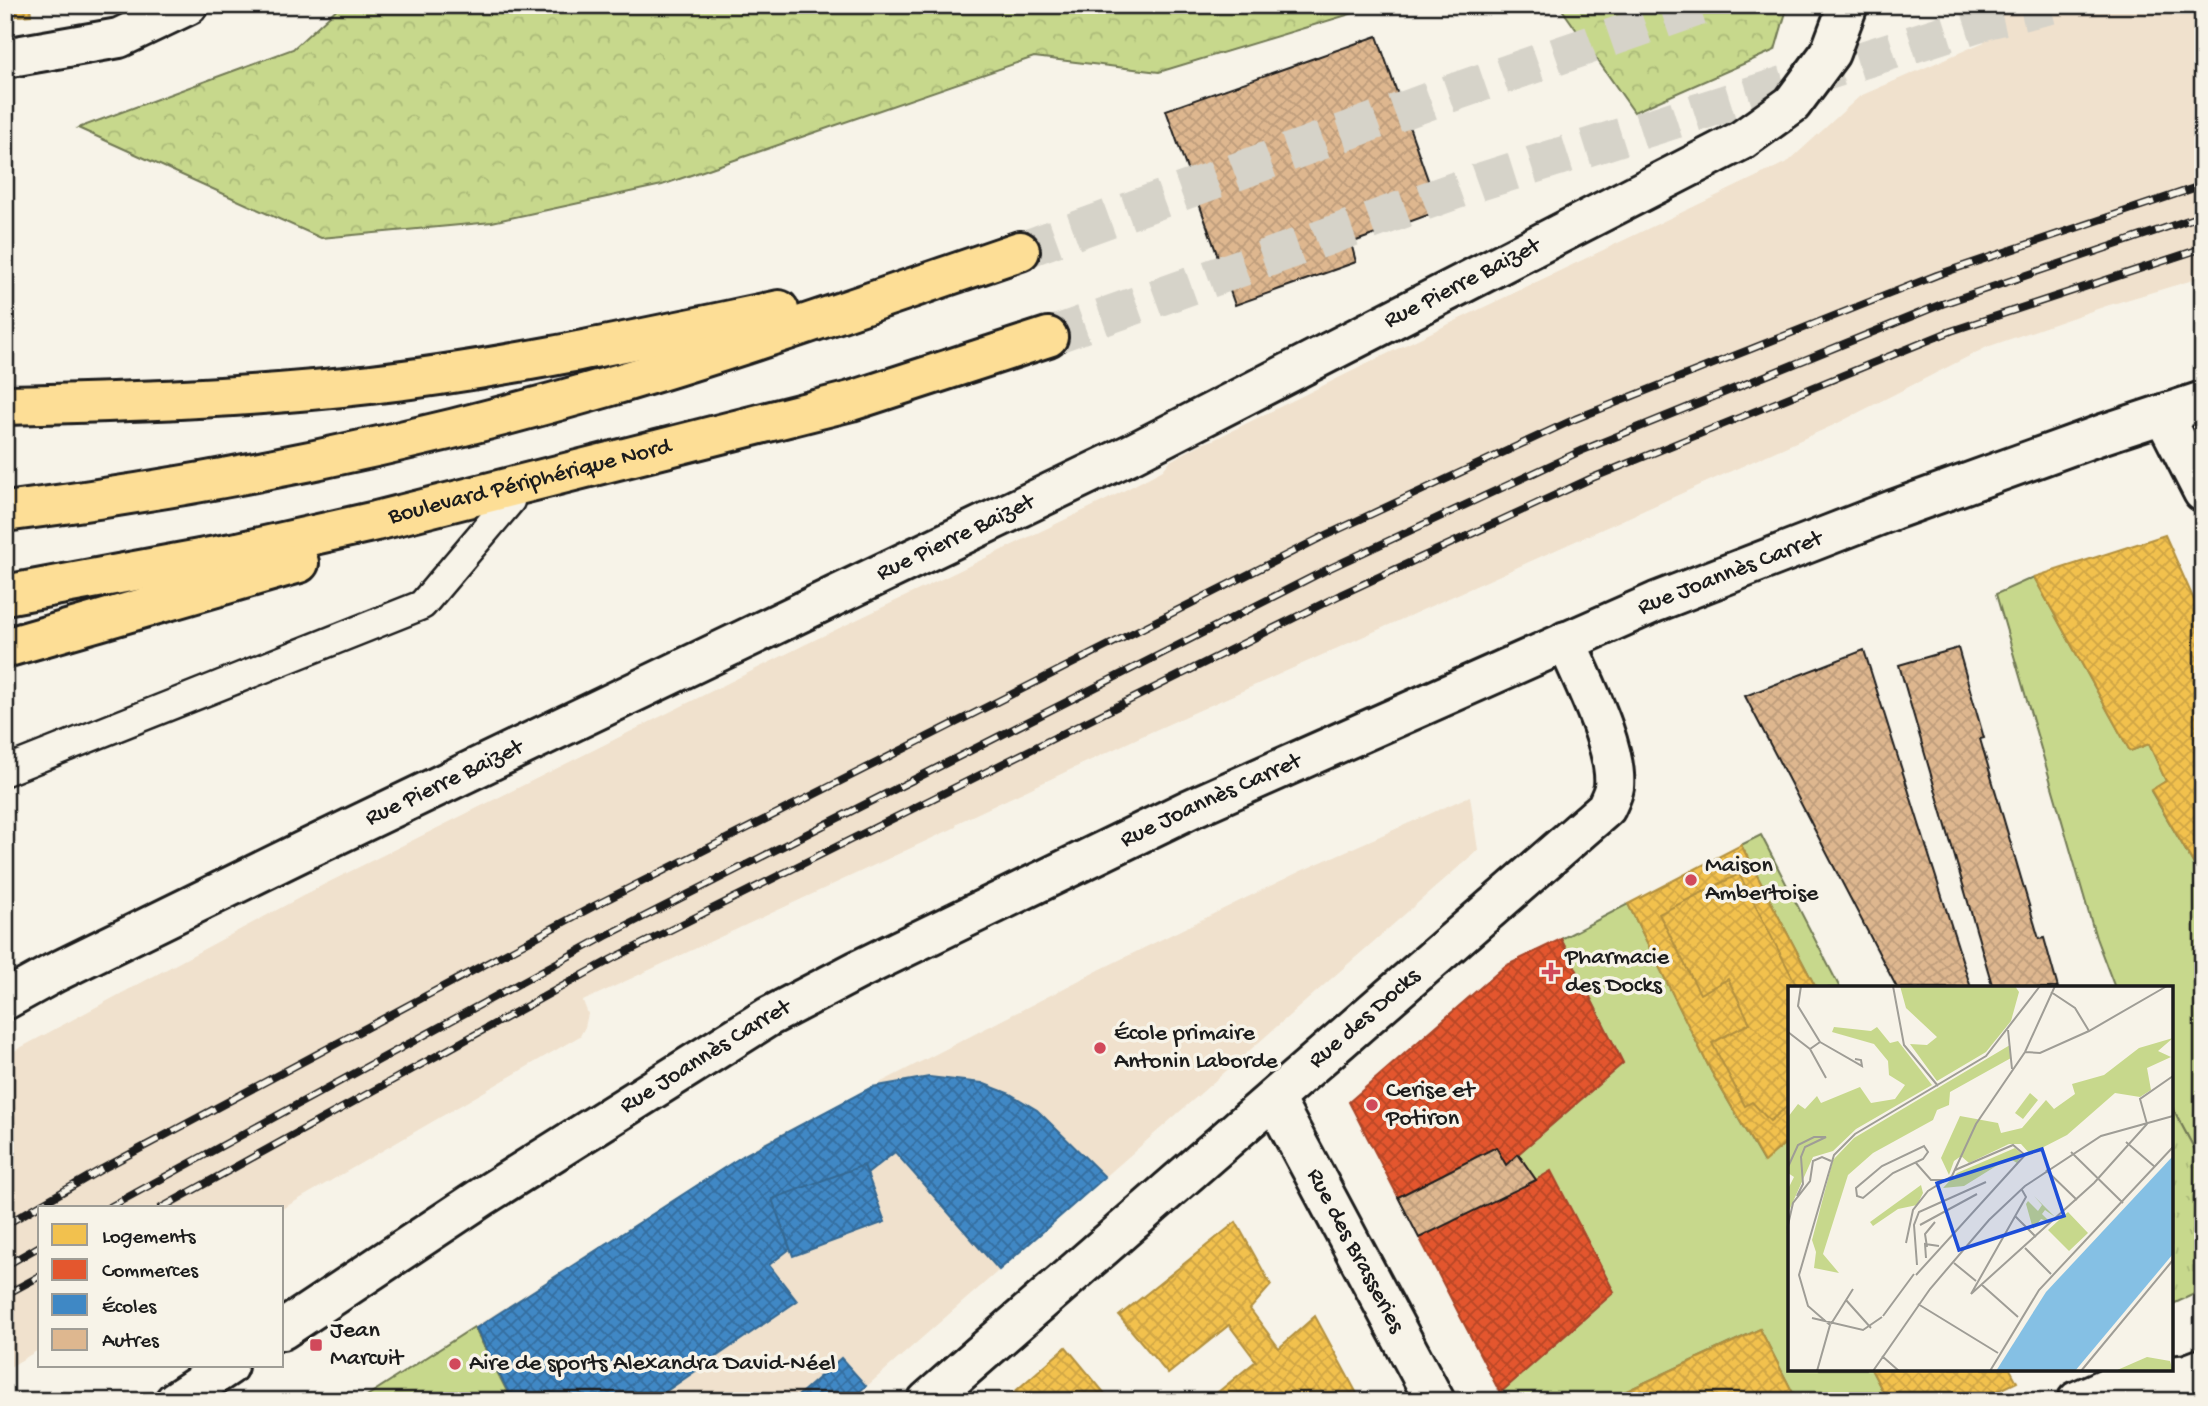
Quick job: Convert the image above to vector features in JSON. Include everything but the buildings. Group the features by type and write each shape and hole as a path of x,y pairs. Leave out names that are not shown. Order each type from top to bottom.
{"highway":[{"path":"5,512 194,484 307,461 504,415 682,365 1020,251"},
{"path":"5,405 224,398 371,384 523,362 942,277"},
{"name":"Boulevard Périphérique Nord","path":"5,595 238,552 376,521 851,401 1048,337"},
{"path":"5,648 510,501 662,450"}],"street":[{"path":"5,58 119,38 188,5"},
{"name":"Rue Pierre Baizet","path":"5,1000 54,972 303,851 1133,453 1742,140 1792,104 1830,53 1848,5"},
{"name":"Rue Joannès Carret","path":"284,1329 494,1189 768,1017 858,970 1192,808 1656,601 1868,520 2203,401"},
{"path":"2163,414 2203,492"},
{"name":"Rue des Docks","path":"927,1401 1606,808 1614,789 1614,769 1608,745 1566,641"},
{"name":"Rue des Brasseries","path":"1275,1099 1435,1401"},
{"path":"175,1401 225,1368"},
{"path":"2077,1401 2120,1382 2187,1374 2203,1368"}],"lane":[{"path":"5,771 422,605 510,501"}],"shaded area":[{"path":"1974,5 2203,5 2203,277 2106,306 1987,347 1836,424 1142,736 957,823 956,827 583,1001 588,1014 580,1036 284,1208 38,1206 38,1350 5,1370 5,1056 325,884 804,645 1108,499 1163,470 1170,461 1201,444 1789,161 1860,96 1984,42"},
{"name":"École primaire Antonin Laborde","path":"1470,796 1478,850 850,1401 512,1401 474,1327 759,1145 1103,968 1301,871"}],"green space":[{"path":"341,5 1380,5 1159,72 1034,57 662,185 492,222 321,238 78,128 293,49"},
{"path":"1559,5 1788,5 1775,50 1634,112"},
{"path":"2034,577 2130,751 2149,744 2166,781 2151,791 2203,880 2203,1165 2173,1109 2173,986 2114,986 2096,938 1996,594"},
{"path":"1761,835 1839,986 1815,986 1741,845"},
{"path":"1628,904 1711,1071 1763,1161 1788,1141 1788,1371 1872,1371 1888,1401 1797,1401 1760,1329 1605,1401 1504,1401 1500,1393 1614,1292 1551,1172 1536,1180 1518,1154 1623,1063 1561,939"},
{"path":"2173,1109 2203,1165 2203,1290 2173,1304"},
{"name":"Aire de sports Alexandra David-Néel","path":"474,1327 512,1401 359,1401"}],"tunnel":[{"path":"1020,251 1443,96 1705,5"},
{"path":"1048,337 1479,182 1991,19 2051,5"}],"railway":[{"path":"5,1225 102,1169 594,906 1320,538 1575,419 1937,275 2203,185"},
{"path":"112,1206 606,936 1328,569 1583,450 1942,304 2203,215"},
{"path":"165,1206 612,959 1340,595 1592,478 1951,331 2203,248"},
{"path":"5,1266 38,1247"},
{"path":"5,1295 38,1277"}],"place":[{"name":"Maison Ambertoise","path":"1691,880"},
{"name":"Pharmacie des Docks","path":"1551,972"},
{"name":"École primaire Antonin Laborde","path":"1100,1048"},
{"name":"Cerise et Potiron","path":"1372,1105"},
{"name":"Jean Marcuit","path":"316,1345"},
{"name":"Aire de sports Alexandra David-Néel","path":"455,1364"}]}
